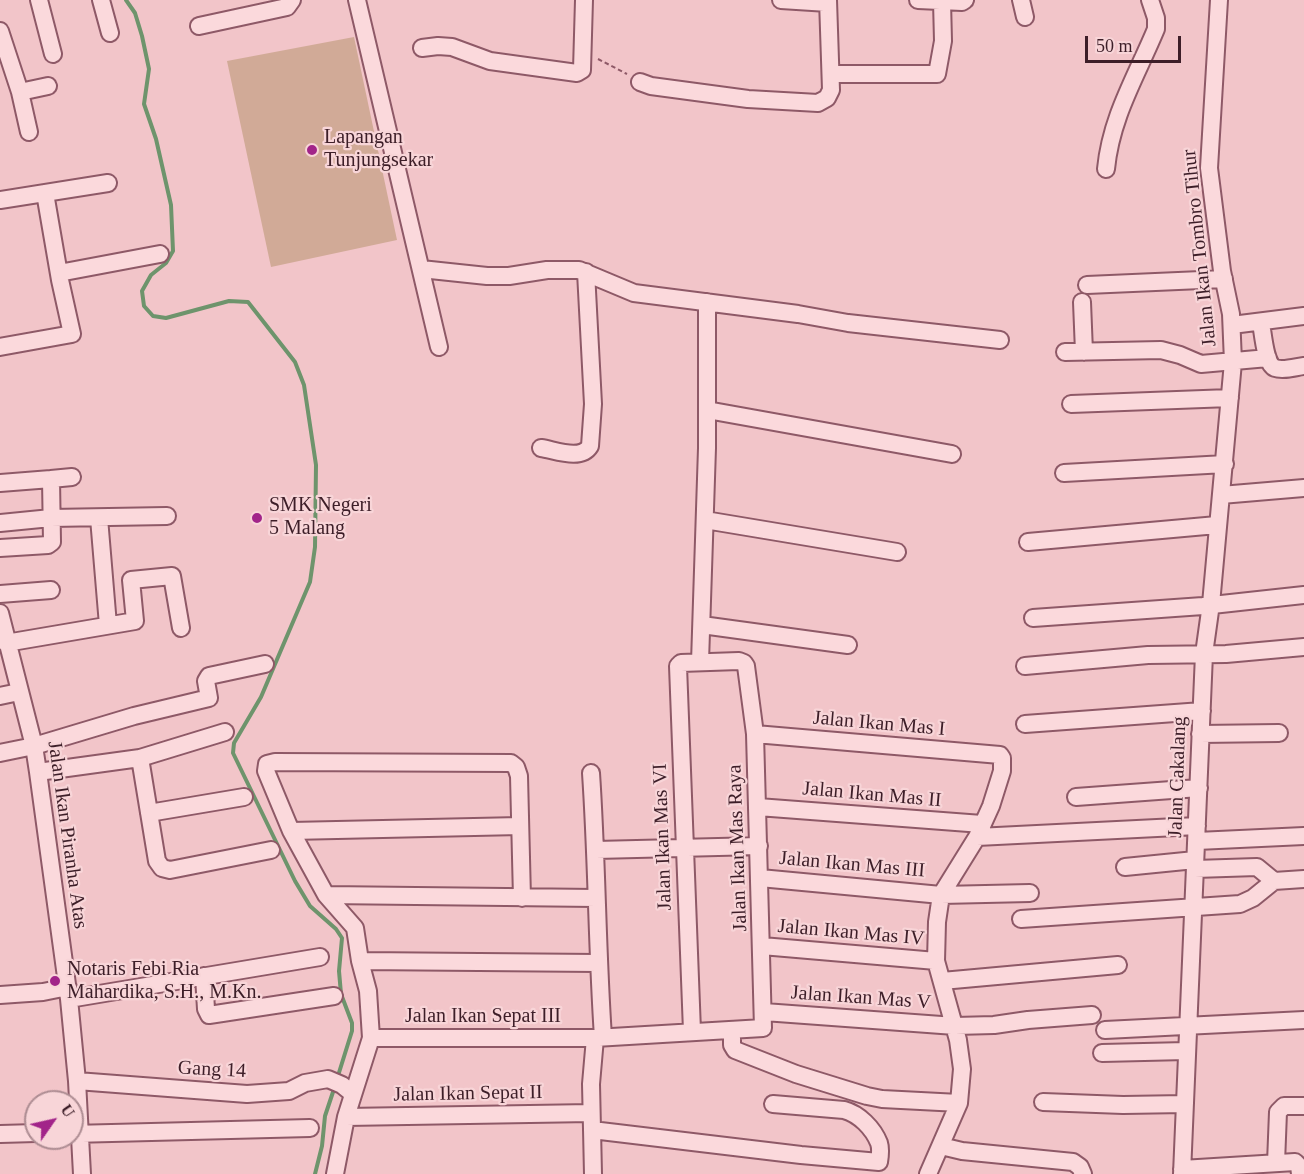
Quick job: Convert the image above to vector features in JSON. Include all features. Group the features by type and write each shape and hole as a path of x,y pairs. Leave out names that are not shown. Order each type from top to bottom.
{"street":[{"path":"39,0 53,54"},
{"path":"101,0 110,33"},
{"path":"199,26 287,7 292,0"},
{"path":"357,0 439,347"},
{"path":"422,48 452,47 490,61 530,65 575,74 582,70 584,0"},
{"path":"640,82 647,86 748,99 815,104 821,102 830,94 832,74 828,2 781,0"},
{"path":"918,0 965,0"},
{"path":"1021,0 1025,17"},
{"path":"1106,169 1108,145 1116,118 1156,29 1156,18 1149,0"},
{"name":"Jalan Ikan Tombro Tihur","path":"1219,0 1209,168 1232,325 1231,391"},
{"path":"832,74 937,74 943,41 942,1"},
{"path":"0,31 20,92 29,132"},
{"path":"20,92 48,86"},
{"path":"0,200 108,183"},
{"path":"0,347 72,334 58,273 45,193"},
{"path":"58,273 160,254"},
{"path":"421,269 487,276 509,276 547,270 586,272 634,293 798,314 848,323 1000,340"},
{"path":"540,448 580,454 587,452 590,446 593,404 586,272"},
{"path":"1087,285 1224,279"},
{"path":"700,662 705,520 707,302"},
{"path":"1082,302 1084,352"},
{"path":"1232,325 1304,316"},
{"path":"1261,323 1271,365 1278,369 1304,366"},
{"path":"1065,352 1161,350 1201,364 1268,358"},
{"path":"1071,404 1231,391"},
{"name":"Jalan Cakalang","path":"1182,1171 1204,654 1212,604 1217,525 1231,391"},
{"path":"707,410 952,454"},
{"path":"1064,473 1225,465"},
{"path":"0,483 72,477"},
{"path":"0,548 52,542 51,479"},
{"path":"1221,495 1304,488"},
{"path":"0,523 51,518 167,516"},
{"path":"99,518 108,625"},
{"path":"705,520 897,552"},
{"path":"1028,542 1217,525"},
{"path":"6,643 135,621 131,580 172,576 181,628"},
{"path":"0,594 51,590"},
{"path":"1033,618 1304,595"},
{"name":"Jalan Ikan Piranha Atas","path":"0,613 34,746 68,993 77,1090"},
{"path":"702,625 848,645"},
{"path":"1024,666 1148,655 1226,654 1304,647"},
{"name":"Jalan Ikan Mas Raya","path":"700,662 739,661 746,666 755,734 763,1020"},
{"name":"Jalan Ikan Mas VI","path":"692,1031 678,667 681,663 700,662"},
{"path":"0,753 34,746 134,716 209,698 206,681 210,676 265,664"},
{"path":"0,696 19,692"},
{"path":"1025,724 1202,711"},
{"path":"38,772 140,758 225,732"},
{"path":"1200,734 1279,733"},
{"name":"Jalan Ikan Mas I","path":"755,734 1000,755 1002,771 980,831"},
{"path":"140,758 157,861 164,869 170,870 272,850"},
{"path":"335,1174 346,1117 341,1086 371,1038 368,991 355,928 326,895 291,831 266,771 268,763 508,762 516,767 519,776 522,898"},
{"path":"591,773 596,850 599,1038 591,1122 593,1174"},
{"path":"1076,797 1199,788"},
{"path":"149,813 244,797"},
{"name":"Jalan Ikan Mas II","path":"758,807 980,831 1304,836"},
{"path":"291,831 520,826"},
{"path":"928,1174 952,1149 962,1069 955,1026 936,961 937,922 941,895 980,831"},
{"path":"596,850 759,846"},
{"path":"1125,867 1195,865 1257,867 1274,881"},
{"name":"Jalan Ikan Mas III","path":"760,878 941,895 1030,893"},
{"path":"1021,919 1194,908 1247,902 1274,881 1304,879"},
{"path":"326,895 596,898"},
{"name":"Jalan Ikan Mas IV","path":"762,946 936,961"},
{"path":"0,995 68,993 204,976 320,957"},
{"path":"360,961 598,963"},
{"path":"942,981 1118,964"},
{"path":"204,976 206,1010 209,1015 334,996"},
{"name":"Jalan Ikan Mas V","path":"692,1031 732,1030 763,1020 955,1026 994,1025 1092,1015"},
{"path":"1104,1030 1304,1020"},
{"path":"732,1030 732,1045 737,1051 796,1074 882,1099 959,1103"},
{"name":"Jalan Ikan Sepat III","path":"371,1038 599,1038 692,1031"},
{"path":"1102,1053 1186,1051"},
{"name":"Gang 14","path":"77,1081 247,1094 289,1091 305,1083 341,1086"},
{"path":"1043,1102 1123,1105 1185,1104"},
{"name":"Jalan Ikan Sepat II","path":"346,1117 591,1122 801,1155 879,1162 879,1142 870,1128 854,1114 844,1110 773,1104"},
{"path":"1276,1163 1278,1112 1284,1106 1304,1106"},
{"path":"84,1134 310,1128"},
{"path":"0,1134 24,1133"},
{"path":"952,1149 1074,1162 1079,1165 1083,1174"},
{"name":"Jalan Ikan Piranha Atas","path":"78,1150 82,1174"},
{"path":"1182,1171 1296,1162 1300,1174"}],"path":[{"path":"583,53 607,63 640,82"}],"shaded area":[{"name":"Lapangan Tunjungsekar","path":"354,37 397,240 271,267 227,61"}],"waterway":[{"path":"126,0 135,13 142,36 149,69 144,104 156,139 171,205 173,251 166,263 151,275 142,291 144,306 153,316 166,318 229,301 248,302 295,362 304,385 316,465 315,547 310,582 261,697 234,743 233,753 295,881 310,906 336,929 342,938 339,971 341,994 352,1023 352,1031 337,1079"},
{"path":"315,1174 322,1146 325,1116 335,1086"}],"place":[{"name":"Lapangan Tunjungsekar","path":"312,150"},
{"name":"SMK Negeri 5 Malang","path":"257,518"},
{"name":"Notaris Febi Ria Mahardika, S.H., M.Kn.","path":"55,981"}]}
